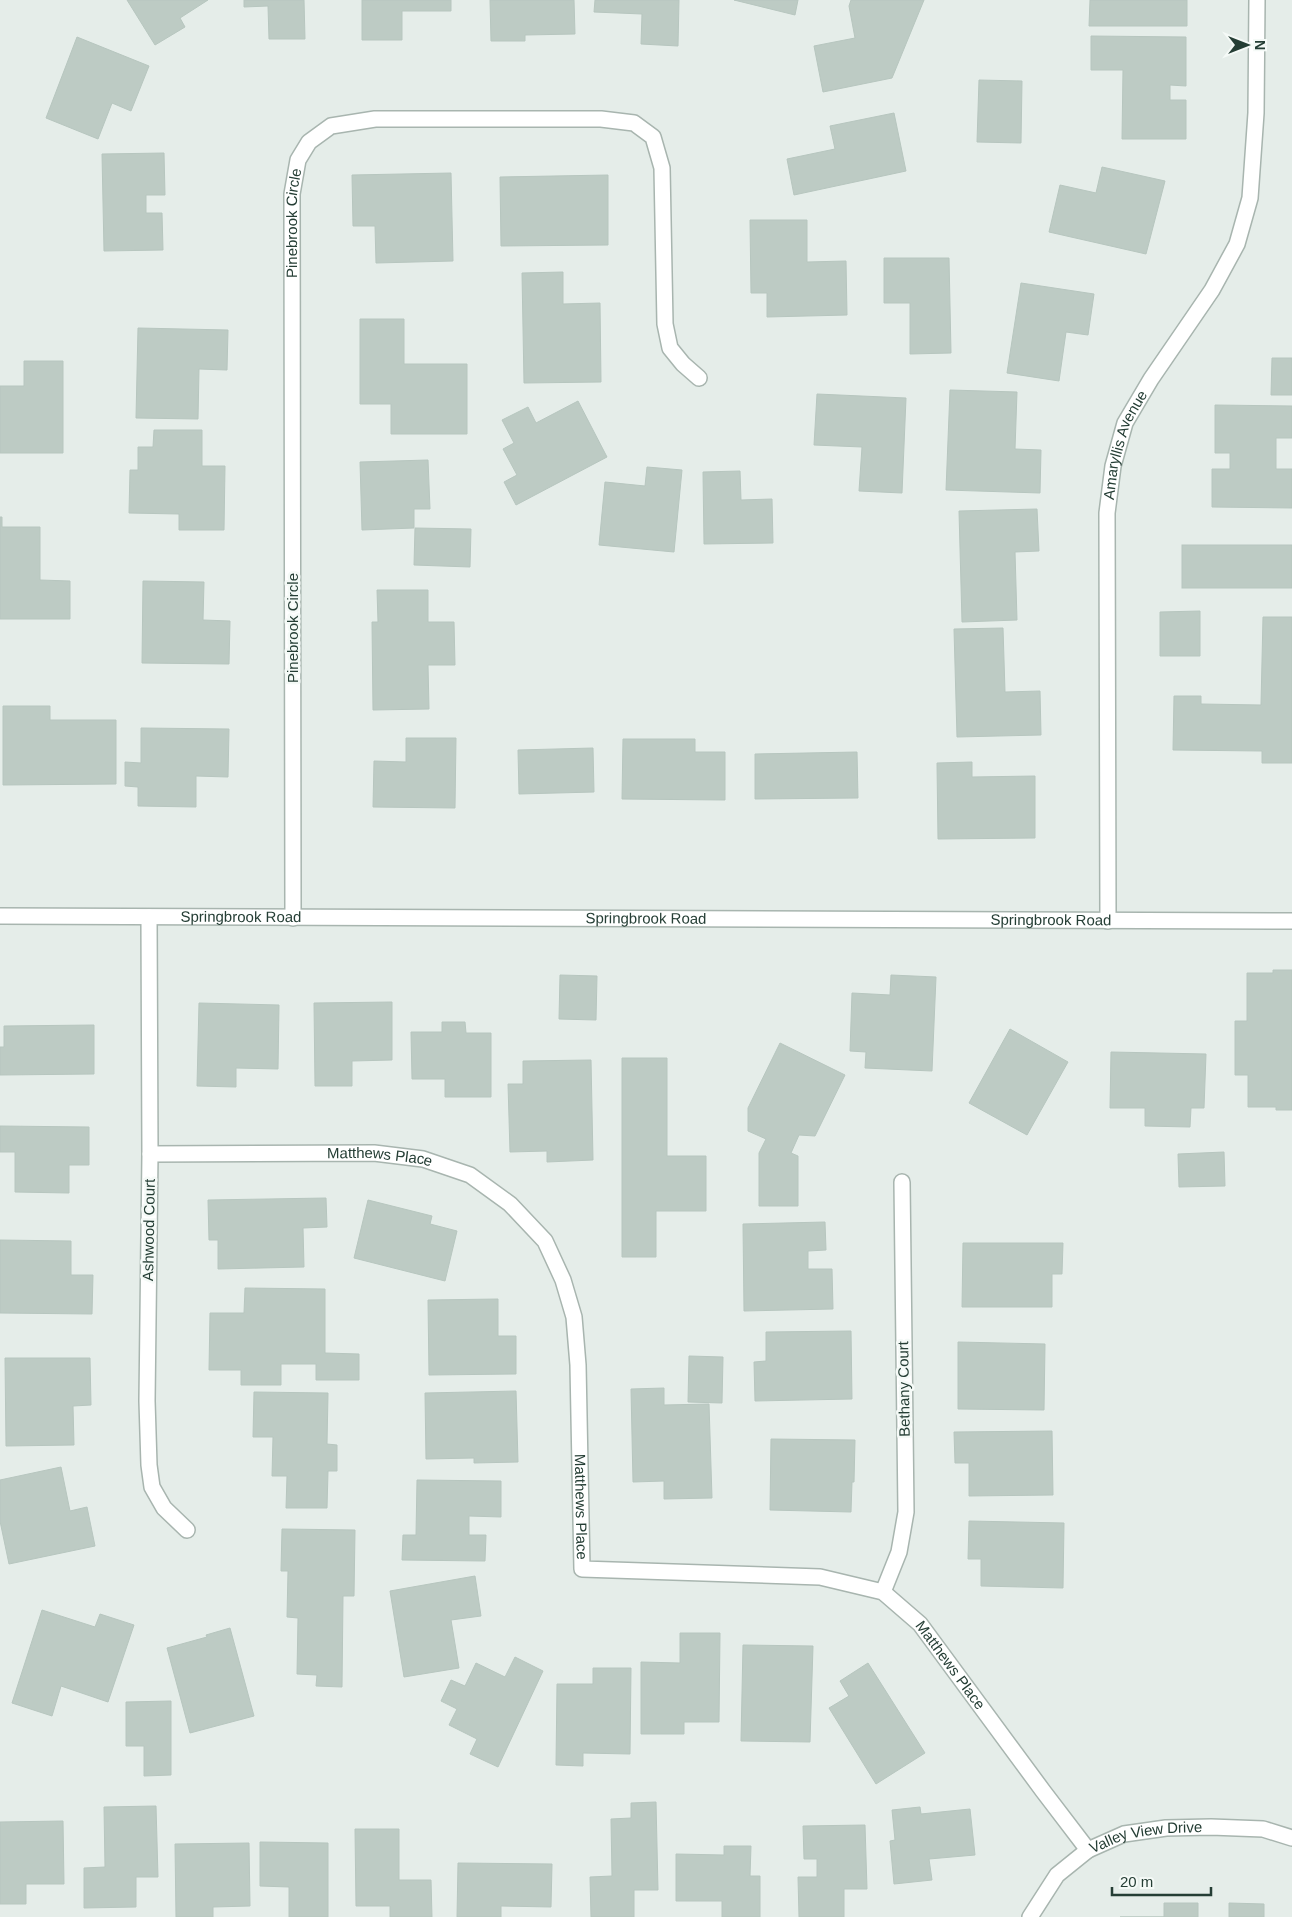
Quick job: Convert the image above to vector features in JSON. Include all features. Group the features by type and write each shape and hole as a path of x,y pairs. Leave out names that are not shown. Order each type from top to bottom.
{"street":[{"name":"Amaryllis Avenue","path":"1108,921 1107,514 1113,466 1125,423 1151,379 1212,290 1237,244 1250,198 1256,113 1257,0"},
{"name":"Pinebrook Circle","path":"293,918 292,194 298,160 309,142 331,126 375,119 601,119 634,123 653,137 662,168 665,324 670,348 683,364 699,378"},
{"name":"Springbrook Road","path":"0,916 1292,921"},
{"name":"Ashwood Court","path":"149,917 150,1154 147,1401 149,1465 152,1487 164,1508 186,1530"},
{"name":"Matthews Place","path":"150,1154 374,1153 423,1159 470,1175 510,1204 545,1241 563,1280 574,1317 578,1365 582,1569 820,1577 883,1592 920,1624 1088,1850"},
{"name":"Bethany Court","path":"883,1592 899,1552 906,1512 902,1182"},
{"name":"Valley View Drive","path":"1030,1917 1057,1875 1088,1850 1124,1834 1166,1828 1211,1827 1263,1829 1292,1838"}],"building":[{"path":"127,0 208,0 180,18 185,27 155,45"},
{"path":"244,0 304,0 305,39 269,39 268,6 244,7"},
{"path":"362,0 451,0 451,11 402,11 402,40 362,40"},
{"path":"490,0 574,0 575,34 525,35 525,41 491,41"},
{"path":"595,0 679,0 678,46 641,44 642,14 594,12"},
{"path":"734,0 798,0 795,15"},
{"path":"851,0 924,0 892,78 823,92 814,46 855,38 849,6"},
{"path":"1090,0 1187,0 1187,26 1089,26"},
{"path":"1091,36 1186,37 1186,86 1170,85 1170,100 1186,100 1186,139 1122,139 1123,70 1091,70"},
{"path":"77,37 149,66 131,111 112,103 98,139 46,118"},
{"path":"979,80 1022,81 1021,143 977,142"},
{"path":"894,113 906,171 794,195 787,159 835,149 830,126"},
{"path":"164,153 165,195 146,195 146,213 162,213 163,250 104,251 102,154"},
{"path":"1102,167 1165,181 1146,254 1049,232 1060,185 1096,193"},
{"path":"451,173 453,261 376,263 375,226 353,226 352,175"},
{"path":"608,175 608,245 501,246 500,177"},
{"path":"750,220 807,220 807,262 846,261 847,315 767,317 767,293 751,293"},
{"path":"884,258 949,258 951,353 910,354 910,303 884,303"},
{"path":"563,272 563,304 600,303 601,382 524,383 522,273"},
{"path":"1021,283 1094,294 1088,335 1066,332 1059,381 1007,373"},
{"path":"360,319 404,319 404,364 467,364 467,434 391,434 391,404 360,404"},
{"path":"138,328 228,330 227,370 199,369 198,419 136,418"},
{"path":"1272,358 1292,358 1292,395 1271,395"},
{"path":"24,361 63,361 63,453 0,453 0,386 24,386"},
{"path":"950,390 1017,392 1015,449 1041,450 1040,493 946,490"},
{"path":"817,394 906,398 902,493 859,491 862,447 814,445"},
{"path":"578,401 607,457 516,505 504,482 517,475 503,449 514,443 502,420 528,407 536,423"},
{"path":"1215,405 1292,406 1292,438 1276,438 1276,469 1292,469 1292,508 1212,507 1212,469 1230,469 1230,453 1215,453"},
{"path":"154,430 202,430 202,466 225,466 224,530 179,530 179,514 129,513 130,470 138,470 138,447 153,447"},
{"path":"428,460 430,509 414,509 414,528 362,530 360,462"},
{"path":"647,467 682,470 674,552 599,545 605,482 645,486"},
{"path":"740,471 741,500 772,499 773,543 704,544 703,472"},
{"path":"1037,509 1039,551 1015,552 1017,620 962,622 959,511"},
{"path":"0,517 2,517 2,527 40,527 40,580 70,581 70,619 0,619"},
{"path":"415,528 471,529 470,567 414,565"},
{"path":"1182,545 1292,545 1292,588 1182,588"},
{"path":"143,581 204,582 203,620 230,621 229,664 142,663"},
{"path":"377,590 428,590 428,622 454,622 455,665 428,665 429,709 373,710 372,622 378,622"},
{"path":"1200,611 1200,656 1160,656 1160,612"},
{"path":"1263,617 1292,617 1292,763 1262,763 1262,751 1173,750 1174,696 1201,696 1201,704 1261,705"},
{"path":"1003,628 1005,692 1040,691 1041,735 957,737 954,629"},
{"path":"3,706 50,706 50,720 116,720 116,784 3,785"},
{"path":"141,728 229,729 228,777 196,776 196,807 138,806 138,787 125,786 125,762 141,763"},
{"path":"406,738 456,738 455,808 373,807 374,761 406,762"},
{"path":"623,739 695,739 695,752 725,752 725,800 622,799"},
{"path":"593,748 594,792 519,794 518,750"},
{"path":"857,752 858,798 755,799 755,754"},
{"path":"972,762 972,777 1035,776 1035,838 938,839 937,763"},
{"path":"1273,970 1292,970 1292,1110 1276,1110 1276,1107 1248,1107 1248,1075 1235,1075 1235,1021 1247,1021 1247,973 1273,973"},
{"path":"560,975 597,976 596,1020 559,1019"},
{"path":"891,975 936,977 932,1071 865,1068 866,1052 850,1051 852,993 890,995"},
{"path":"392,1002 392,1060 352,1061 352,1086 315,1086 314,1003"},
{"path":"199,1003 279,1005 278,1069 236,1068 236,1087 197,1086"},
{"path":"442,1022 465,1022 466,1033 491,1033 491,1097 445,1097 445,1079 412,1079 411,1032 442,1032"},
{"path":"94,1025 94,1074 0,1075 0,1047 4,1047 4,1026"},
{"path":"1010,1029 1068,1062 1027,1135 969,1103"},
{"path":"780,1043 845,1075 815,1136 799,1135 791,1153 798,1156 798,1206 759,1206 759,1153 766,1139 748,1131 748,1108"},
{"path":"1111,1052 1206,1054 1204,1108 1191,1108 1190,1127 1145,1126 1145,1108 1110,1108"},
{"path":"622,1058 667,1058 667,1156 706,1156 706,1211 656,1211 656,1257 622,1257"},
{"path":"591,1060 593,1160 547,1162 547,1151 510,1152 508,1084 523,1084 523,1061"},
{"path":"0,1126 89,1127 89,1165 69,1165 69,1193 15,1192 15,1152 0,1152"},
{"path":"1224,1152 1225,1186 1179,1187 1178,1154"},
{"path":"326,1198 327,1227 303,1228 304,1267 218,1269 218,1240 209,1240 208,1200"},
{"path":"368,1200 432,1216 430,1224 457,1231 445,1281 354,1258"},
{"path":"825,1222 826,1250 808,1251 808,1269 832,1269 833,1309 744,1311 743,1224"},
{"path":"0,1240 71,1241 71,1275 93,1275 92,1314 0,1313"},
{"path":"963,1243 1063,1243 1062,1274 1052,1274 1052,1307 962,1307"},
{"path":"245,1288 325,1289 325,1353 359,1354 359,1380 316,1380 316,1364 281,1364 281,1385 241,1385 241,1370 209,1370 210,1313 244,1313"},
{"path":"498,1299 498,1336 516,1336 516,1374 429,1375 428,1300"},
{"path":"851,1331 852,1399 755,1401 754,1362 766,1361 766,1332"},
{"path":"958,1342 1045,1344 1044,1410 958,1409"},
{"path":"689,1356 723,1357 722,1403 688,1402"},
{"path":"5,1358 90,1358 91,1405 73,1406 74,1445 6,1446"},
{"path":"664,1388 664,1405 709,1404 712,1498 664,1499 664,1481 633,1482 631,1389"},
{"path":"516,1391 518,1462 474,1463 474,1458 426,1459 425,1393"},
{"path":"254,1392 328,1393 327,1444 337,1445 337,1471 328,1471 327,1508 286,1508 287,1476 272,1476 273,1437 253,1437"},
{"path":"1052,1431 1053,1495 969,1496 969,1463 955,1463 954,1432"},
{"path":"771,1439 855,1440 851,1512 770,1510"},
{"path":"61,1467 70,1511 87,1507 95,1546 9,1564 0,1521 0,1480"},
{"path":"417,1480 501,1481 501,1517 469,1516 469,1535 486,1535 485,1561 402,1560 403,1535 416,1535"},
{"path":"969,1521 1064,1523 1063,1588 981,1586 981,1559 968,1559"},
{"path":"282,1529 355,1530 354,1596 343,1596 342,1687 316,1686 317,1675 297,1674 298,1618 287,1617 288,1571 281,1571"},
{"path":"475,1576 481,1616 451,1620 459,1668 404,1677 390,1591"},
{"path":"42,1610 95,1627 100,1614 134,1625 108,1702 61,1686 52,1716 12,1703"},
{"path":"230,1628 254,1716 190,1733 167,1648 207,1637 206,1635"},
{"path":"680,1633 720,1633 719,1722 684,1722 684,1734 641,1734 641,1662 680,1663"},
{"path":"743,1645 813,1646 810,1742 741,1741"},
{"path":"515,1657 543,1671 498,1767 470,1754 477,1739 449,1725 457,1709 441,1701 451,1680 465,1686 476,1663 505,1677"},
{"path":"868,1663 925,1753 876,1784 829,1708 849,1696 840,1681"},
{"path":"593,1668 631,1668 630,1754 583,1753 583,1766 556,1765 557,1684 593,1684"},
{"path":"171,1701 171,1775 144,1776 144,1746 126,1746 126,1702"},
{"path":"656,1802 658,1890 634,1890 634,1917 591,1917 590,1877 612,1876 611,1819 631,1818 631,1803"},
{"path":"156,1806 158,1877 136,1877 136,1907 84,1908 84,1868 105,1867 104,1807"},
{"path":"920,1807 921,1814 970,1809 975,1855 929,1859 932,1880 894,1884 890,1841 895,1840 892,1810"},
{"path":"63,1821 64,1884 26,1884 26,1904 0,1904 0,1822"},
{"path":"865,1825 867,1889 844,1889 844,1917 799,1917 798,1877 817,1877 817,1859 804,1859 803,1826"},
{"path":"355,1829 399,1829 399,1880 431,1880 432,1917 390,1917 390,1906 356,1906"},
{"path":"260,1842 328,1843 328,1917 289,1917 289,1887 260,1886"},
{"path":"249,1843 250,1906 213,1907 213,1917 176,1917 175,1844"},
{"path":"724,1846 751,1846 750,1876 760,1876 760,1917 722,1917 722,1901 676,1901 676,1854 724,1855"},
{"path":"458,1863 552,1864 551,1907 501,1906 501,1917 457,1917"},
{"path":"1164,1903 1198,1903 1198,1917 1164,1917"},
{"path":"1229,1903 1264,1904 1264,1917 1229,1917"}]}
